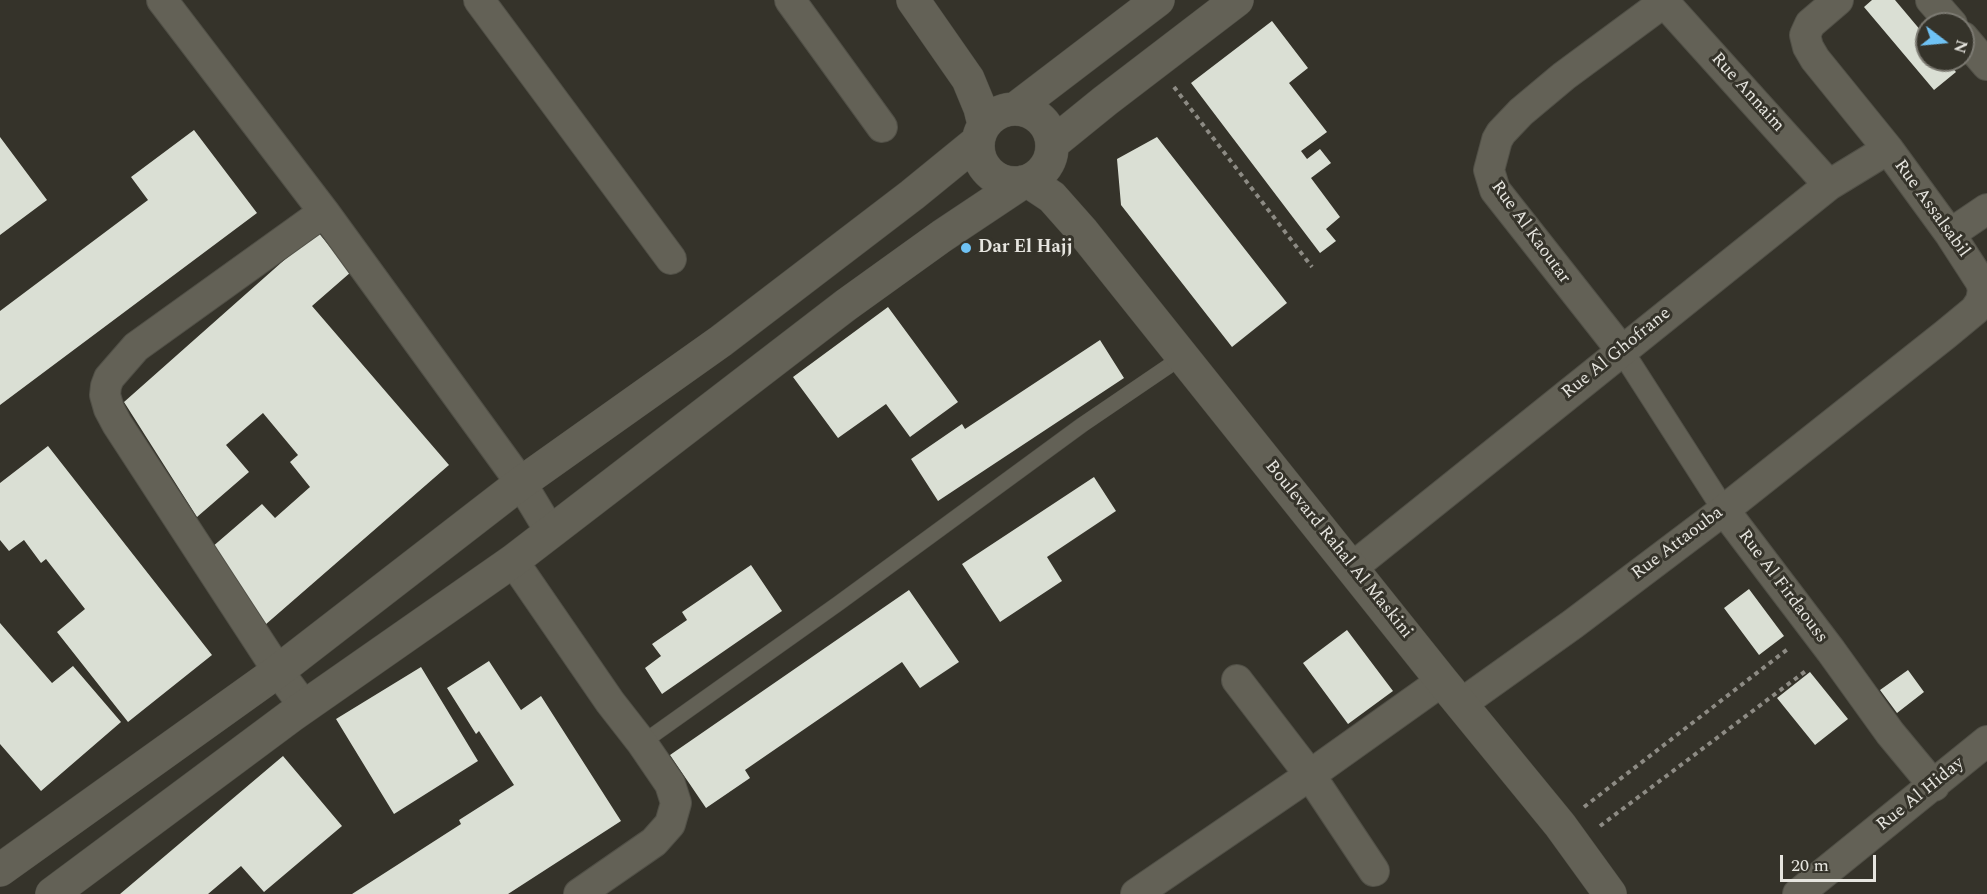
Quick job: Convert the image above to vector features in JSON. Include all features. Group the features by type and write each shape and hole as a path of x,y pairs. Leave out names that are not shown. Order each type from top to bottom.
{"street":[{"path":"162,0 324,212 521,483 550,531"},
{"path":"479,0 671,259"},
{"path":"790,0 882,127"},
{"name":"Boulevard Rahal Al Maskini","path":"913,0 995,121"},
{"path":"0,870 278,671 521,483 721,341 912,195 995,121 1158,0"},
{"path":"52,894 304,706 513,561 846,305 1037,169 1155,63 1237,0"},
{"name":"Rue Assalsabil","path":"1838,0 1810,24 1805,35 1808,47 1888,149 1950,234 1981,282 1983,290 1976,310 1890,379"},
{"path":"1931,0 1942,12"},
{"name":"Rue Annaim","path":"1666,1 1829,185"},
{"name":"Rue Al Kaoutar","path":"1622,351 1494,190 1489,170 1497,140 1521,112 1564,76 1666,1"},
{"name":"Boulevard Rahal Al Maskini","path":"995,121 1033,113 1047,127 1037,169 1052,197 1083,232 1353,567 1567,835 1610,894"},
{"name":"Boulevard Rahal Al Maskini","path":"995,121 981,162 994,177 1003,182 1013,183 1037,169"},
{"name":"Rue Al Ghofrane","path":"1353,567 1829,185 1888,149"},
{"path":"1950,234 1987,209"},
{"path":"304,706 278,671 117,424 105,395 109,378 136,347 324,212"},
{"name":"Rue Al Firdaouss","path":"1622,351 1724,510 1890,733 1934,786"},
{"name":"Rue Attaouba","path":"1136,894 1310,775 1573,624 1724,510 1890,379"},
{"path":"513,561 610,702 670,784 676,803 670,824 654,842 579,894"},
{"path":"1237,680 1310,775 1374,871"},
{"name":"Rue Al Hiday","path":"1798,894 1987,741"}],"lane":[{"path":"642,743 1082,425 1182,357"}],"path":[{"path":"1155,63 1312,267"},
{"path":"1567,835 1822,640"},
{"path":"1567,835 1822,640"}],"building":[{"path":"1872,0 1895,0 1915,24 1915,67 1864,7"},
{"path":"1272,21 1308,68 1289,83 1327,132 1301,151 1307,159 1320,149 1331,163 1311,178 1340,217 1326,229 1336,241 1320,253 1191,83"},
{"path":"1919,72 1956,72 1934,90"},
{"path":"194,130 257,213 0,405 0,311 148,200 131,177"},
{"path":"0,137 47,200 0,235"},
{"path":"1157,137 1287,303 1232,347 1121,205 1117,159"},
{"path":"317,231 351,272 312,306 449,465 265,625 204,554 262,504 275,518 310,487 290,462 298,455 263,413 226,445 249,472 197,517 124,402"},
{"path":"888,307 958,402 910,437 886,404 838,438 793,377"},
{"path":"1100,340 1124,378 938,501 911,459 962,424 965,429"},
{"path":"48,446 212,655 128,722 57,632 85,609 46,559 41,563 24,540 9,551 0,540 0,483"},
{"path":"1094,477 1116,511 1047,557 1062,581 1000,622 962,564"},
{"path":"751,565 782,611 662,694 645,668 661,656 652,644 687,620 682,612"},
{"path":"1749,589 1784,636 1759,655 1724,608"},
{"path":"909,590 959,662 920,688 902,662 745,770 750,778 706,808 670,755"},
{"path":"0,623 52,683 73,666 121,722 41,791 0,744"},
{"path":"1347,630 1393,691 1348,724 1303,663"},
{"path":"489,661 521,710 541,696 621,821 508,894 352,894 461,824 459,820 514,785 479,731 476,734 447,688"},
{"path":"421,667 478,761 394,814 336,719"},
{"path":"1908,670 1924,692 1897,713 1880,690"},
{"path":"1810,672 1848,719 1815,745 1777,698"},
{"path":"283,756 342,826 264,892 241,866 208,894 120,894"}],"place":[{"name":"Dar El Hajj","path":"966,248"}]}
